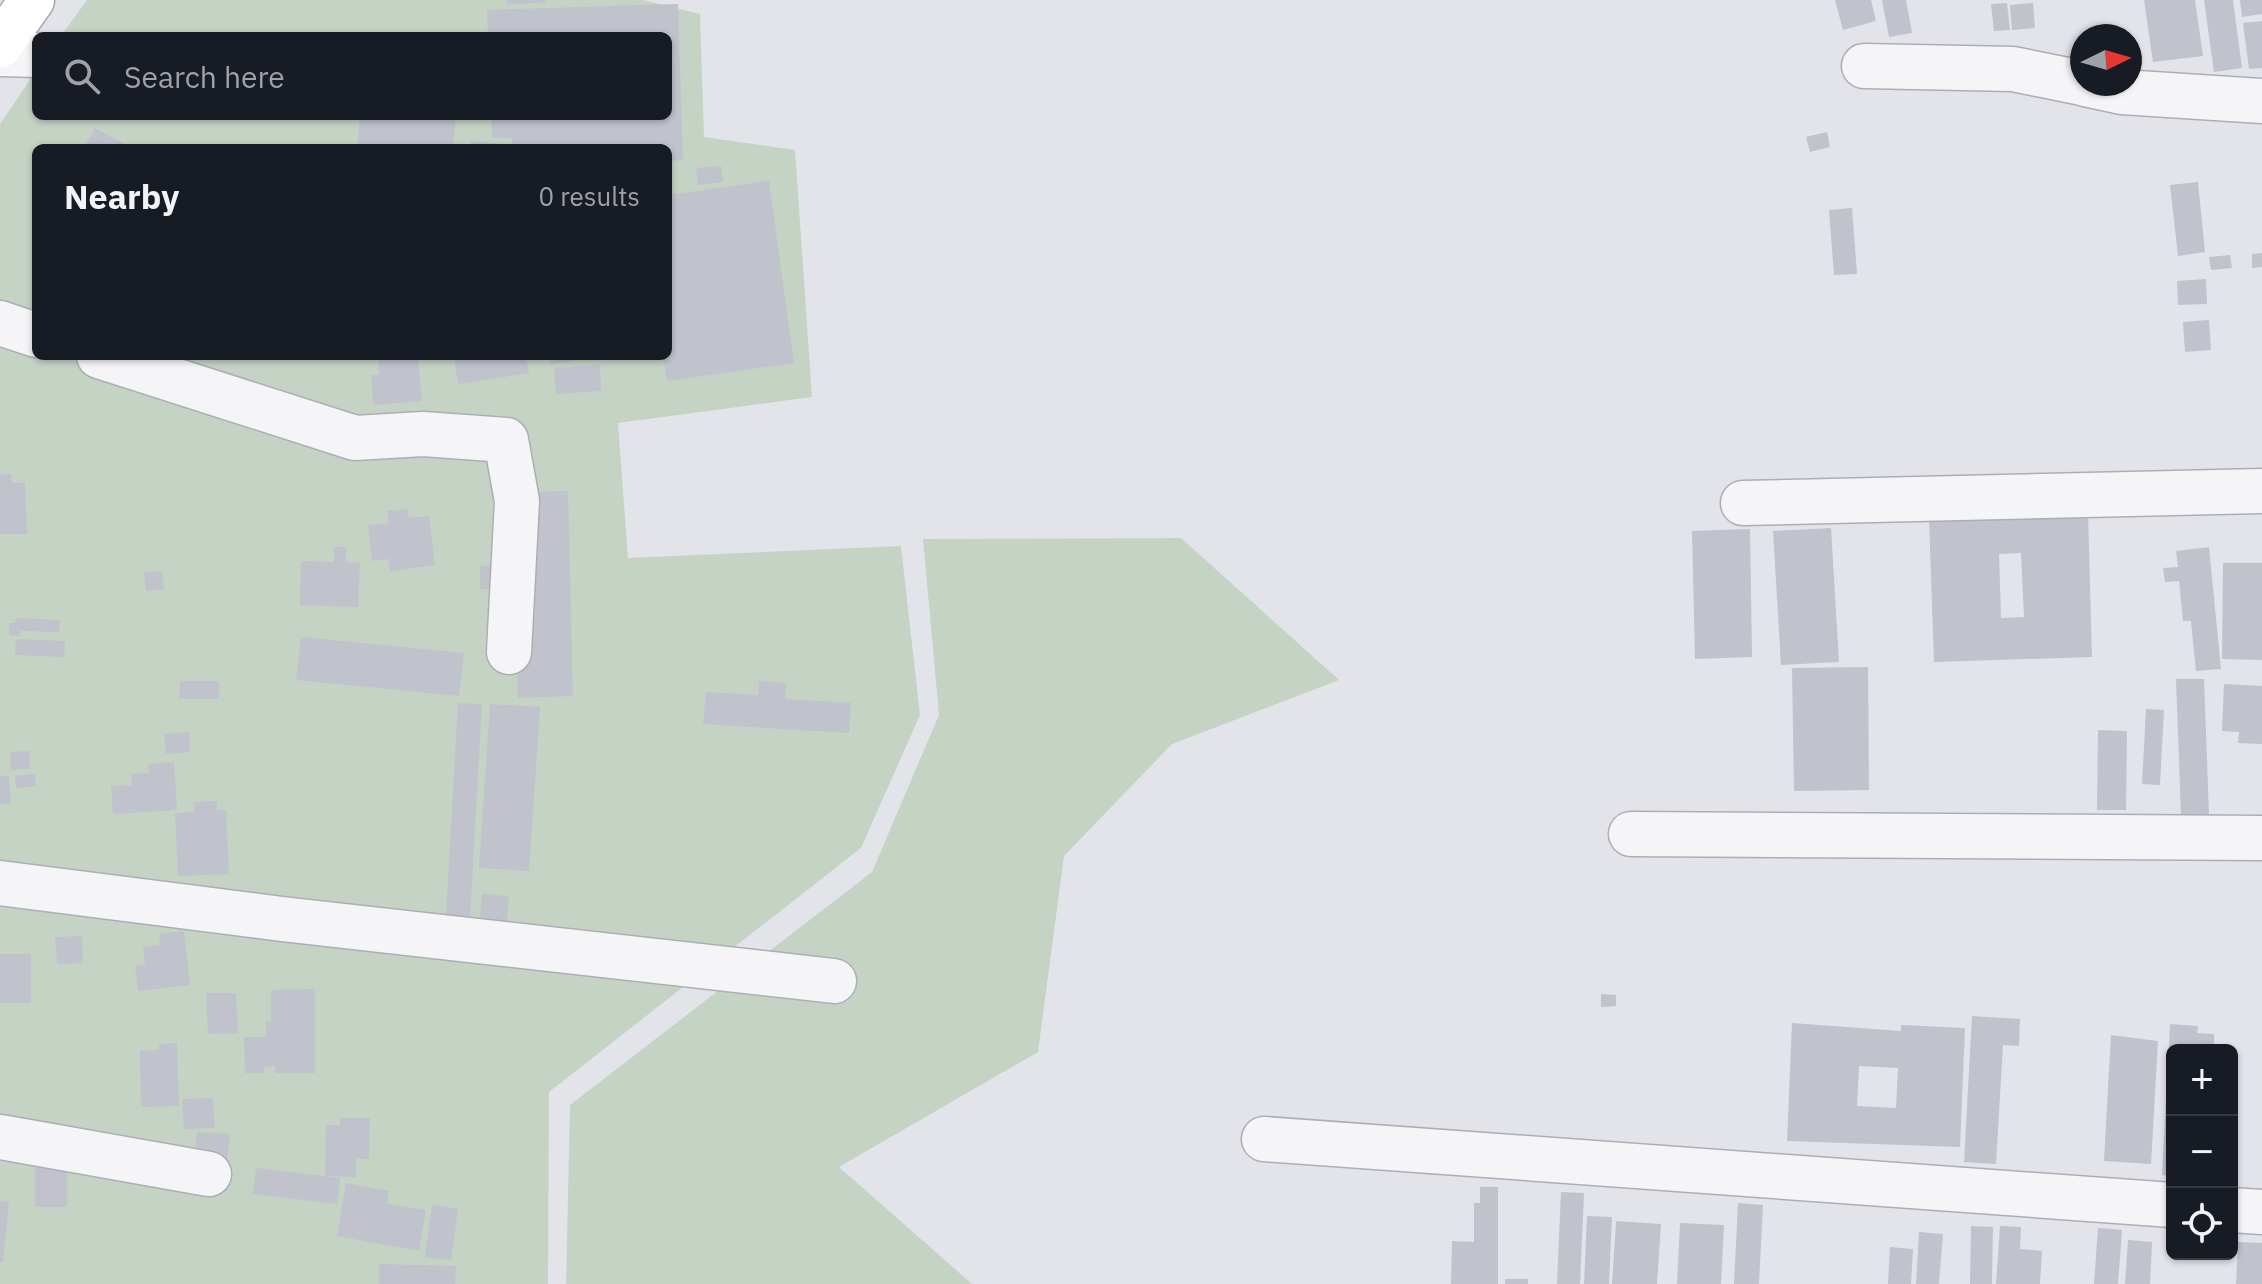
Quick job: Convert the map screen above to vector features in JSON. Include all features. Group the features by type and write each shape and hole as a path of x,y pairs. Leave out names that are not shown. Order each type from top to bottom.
{"main road":[{"path":"0,45 32,0"}],"street":[{"path":"0,54 32,55"},
{"path":"1864,66 2013,69 2070,81"},
{"path":"2142,93 2262,101"},
{"path":"0,323 32,334"},
{"path":"111,360 355,438 423,434 506,440 517,501 509,652"},
{"path":"1922,469 2262,460"},
{"path":"1743,503 2262,491"},
{"path":"1631,834 2262,838"},
{"path":"0,883 282,919 834,981"},
{"path":"0,1137 209,1174"},
{"path":"1264,1139 2166,1205"},
{"path":"2238,1210 2262,1212"}],"green space":[{"path":"87,0 643,0 700,14 704,137 795,150 812,397 618,423 628,558 901,546 920,715 861,848 549,1092 548,1284 0,1284 0,124 32,77 32,120 672,120 672,32 64,32"},
{"path":"1181,538 1339,680 1172,744 1064,856 1038,1052 839,1167 972,1284 566,1284 570,1105 872,872 939,715 923,539"}],"building":[{"path":"507,0 546,0 546,2 508,5"},
{"path":"1835,0 1871,0 1876,21 1843,30"},
{"path":"1882,0 1906,0 1912,33 1889,37"},
{"path":"2144,0 2195,0 2203,56 2153,62"},
{"path":"2204,0 2233,0 2242,68 2214,72"},
{"path":"2240,0 2262,0 2262,14 2242,17"},
{"path":"2007,3 2010,30 1994,31 1991,4"},
{"path":"2033,3 2035,28 2012,30 2010,5"},
{"path":"678,4 683,160 672,161 672,144 512,144 512,138 492,138 491,120 672,120 672,32 488,32 487,10"},
{"path":"2262,21 2262,68 2249,69 2243,23"},
{"path":"360,120 456,120 453,144 357,144"},
{"path":"95,128 123,143 123,144 86,144"},
{"path":"1827,132 1830,147 1810,152 1806,137"},
{"path":"471,141 502,144 471,144"},
{"path":"721,166 723,182 698,185 696,168"},
{"path":"769,181 794,363 667,381 664,360 672,360 672,194"},
{"path":"2198,182 2205,252 2178,256 2170,185"},
{"path":"1852,208 1857,274 1834,275 1829,210"},
{"path":"2262,253 2262,267 2252,268 2252,254"},
{"path":"2230,255 2232,268 2211,270 2209,257"},
{"path":"2206,279 2207,304 2178,305 2177,281"},
{"path":"2209,320 2211,350 2185,352 2183,322"},
{"path":"378,360 418,360 422,401 373,405 371,375 379,375"},
{"path":"455,360 527,360 529,373 458,384"},
{"path":"550,360 582,360 551,364"},
{"path":"600,365 601,391 556,394 554,368"},
{"path":"11,474 12,483 25,483 27,534 0,534 0,475"},
{"path":"568,491 573,696 518,698 517,666 529,665 525,492"},
{"path":"407,509 408,518 429,516 435,565 390,571 388,559 372,561 368,525 389,523 387,511"},
{"path":"2088,513 2092,657 1934,662 1929,518","holes":["2021,553 2024,617 2001,618 1999,554"]},
{"path":"1831,528 1839,662 1781,665 1773,531"},
{"path":"1750,529 1752,657 1695,659 1692,531"},
{"path":"334,547 346,547 346,562 360,563 358,607 300,605 301,561 334,562"},
{"path":"2209,547 2221,669 2196,671 2191,621 2183,621 2179,581 2165,582 2163,568 2178,567 2176,551"},
{"path":"2223,563 2262,563 2262,660 2222,659"},
{"path":"500,565 500,589 480,589 480,566"},
{"path":"162,571 164,589 146,591 144,572"},
{"path":"16,618 60,620 59,632 20,631 20,636 9,635 9,623 15,623"},
{"path":"301,637 464,653 459,696 296,680"},
{"path":"16,639 65,641 64,657 15,655"},
{"path":"1868,667 1869,790 1794,791 1792,668"},
{"path":"2176,679 2204,679 2209,815 2181,815"},
{"path":"180,681 219,681 219,699 179,699"},
{"path":"759,681 786,683 785,699 851,703 849,733 703,724 706,692 758,695"},
{"path":"2224,684 2262,686 2262,744 2238,743 2239,732 2222,731"},
{"path":"458,703 482,704 470,917 446,915"},
{"path":"490,704 540,707 529,871 479,868"},
{"path":"2146,709 2164,710 2160,785 2142,784"},
{"path":"2098,730 2127,731 2126,810 2097,810"},
{"path":"189,732 190,752 166,754 164,734"},
{"path":"29,751 30,769 11,770 10,752"},
{"path":"174,762 177,810 113,814 111,786 132,785 131,774 149,773 148,764"},
{"path":"35,774 36,786 16,788 15,776"},
{"path":"0,776 9,776 11,804 0,804"},
{"path":"217,801 217,810 226,810 229,874 178,876 175,813 195,812 194,802"},
{"path":"482,894 509,896 507,923 480,921"},
{"path":"184,931 190,985 138,991 135,966 145,965 143,947 160,945 159,934"},
{"path":"82,936 83,963 57,964 55,937"},
{"path":"0,954 31,954 31,1003 0,1003"},
{"path":"315,989 315,1073 275,1073 275,1066 264,1067 264,1073 245,1073 244,1037 266,1037 266,1021 271,1022 271,990"},
{"path":"206,993 236,993 238,1033 208,1034"},
{"path":"1601,994 1616,995 1616,1006 1601,1007"},
{"path":"1972,1016 2020,1019 2019,1046 2003,1045 1996,1164 1964,1162"},
{"path":"1792,1023 1901,1031 1901,1025 1965,1028 1960,1147 1787,1141","holes":["1859,1066 1898,1068 1896,1108 1857,1106"]},
{"path":"2170,1024 2198,1026 2197,1033 2214,1034 2214,1044 2169,1044"},
{"path":"2111,1035 2158,1041 2151,1164 2104,1161"},
{"path":"177,1043 179,1106 141,1107 140,1051 159,1050 159,1044"},
{"path":"213,1098 215,1128 184,1129 182,1099"},
{"path":"2166,1100 2166,1175 2162,1175"},
{"path":"340,1118 370,1118 369,1159 356,1159 356,1177 325,1176 326,1125 340,1125"},
{"path":"197,1132 230,1134 227,1161 195,1158"},
{"path":"35,1157 67,1157 67,1207 35,1207"},
{"path":"256,1168 340,1178 337,1204 253,1194"},
{"path":"346,1183 389,1191 387,1204 426,1210 419,1251 337,1236"},
{"path":"1480,1187 1498,1187 1498,1284 1451,1284 1452,1241 1474,1242 1474,1203 1480,1203"},
{"path":"1561,1192 1584,1193 1580,1284 1557,1284"},
{"path":"0,1201 9,1202 3,1262 0,1262"},
{"path":"1738,1203 1763,1205 1759,1284 1734,1284"},
{"path":"432,1205 458,1209 451,1260 425,1257"},
{"path":"1587,1216 1612,1217 1609,1284 1584,1284"},
{"path":"1616,1221 1661,1224 1657,1284 1612,1284"},
{"path":"1680,1223 1724,1225 1721,1284 1677,1284"},
{"path":"1971,1226 1993,1227 1992,1284 1970,1284"},
{"path":"2000,1226 2021,1227 2020,1249 2042,1251 2040,1284 1996,1284"},
{"path":"2098,1228 2122,1230 2118,1284 2094,1284"},
{"path":"1919,1232 1943,1234 1939,1284 1916,1284"},
{"path":"2128,1240 2152,1242 2150,1284 2125,1284"},
{"path":"2238,1242 2262,1243 2262,1284 2236,1284"},
{"path":"1890,1247 1913,1249 1911,1284 1888,1284"},
{"path":"379,1264 456,1266 455,1284 379,1284"},
{"path":"1505,1279 1528,1279 1528,1284 1505,1284"}]}
